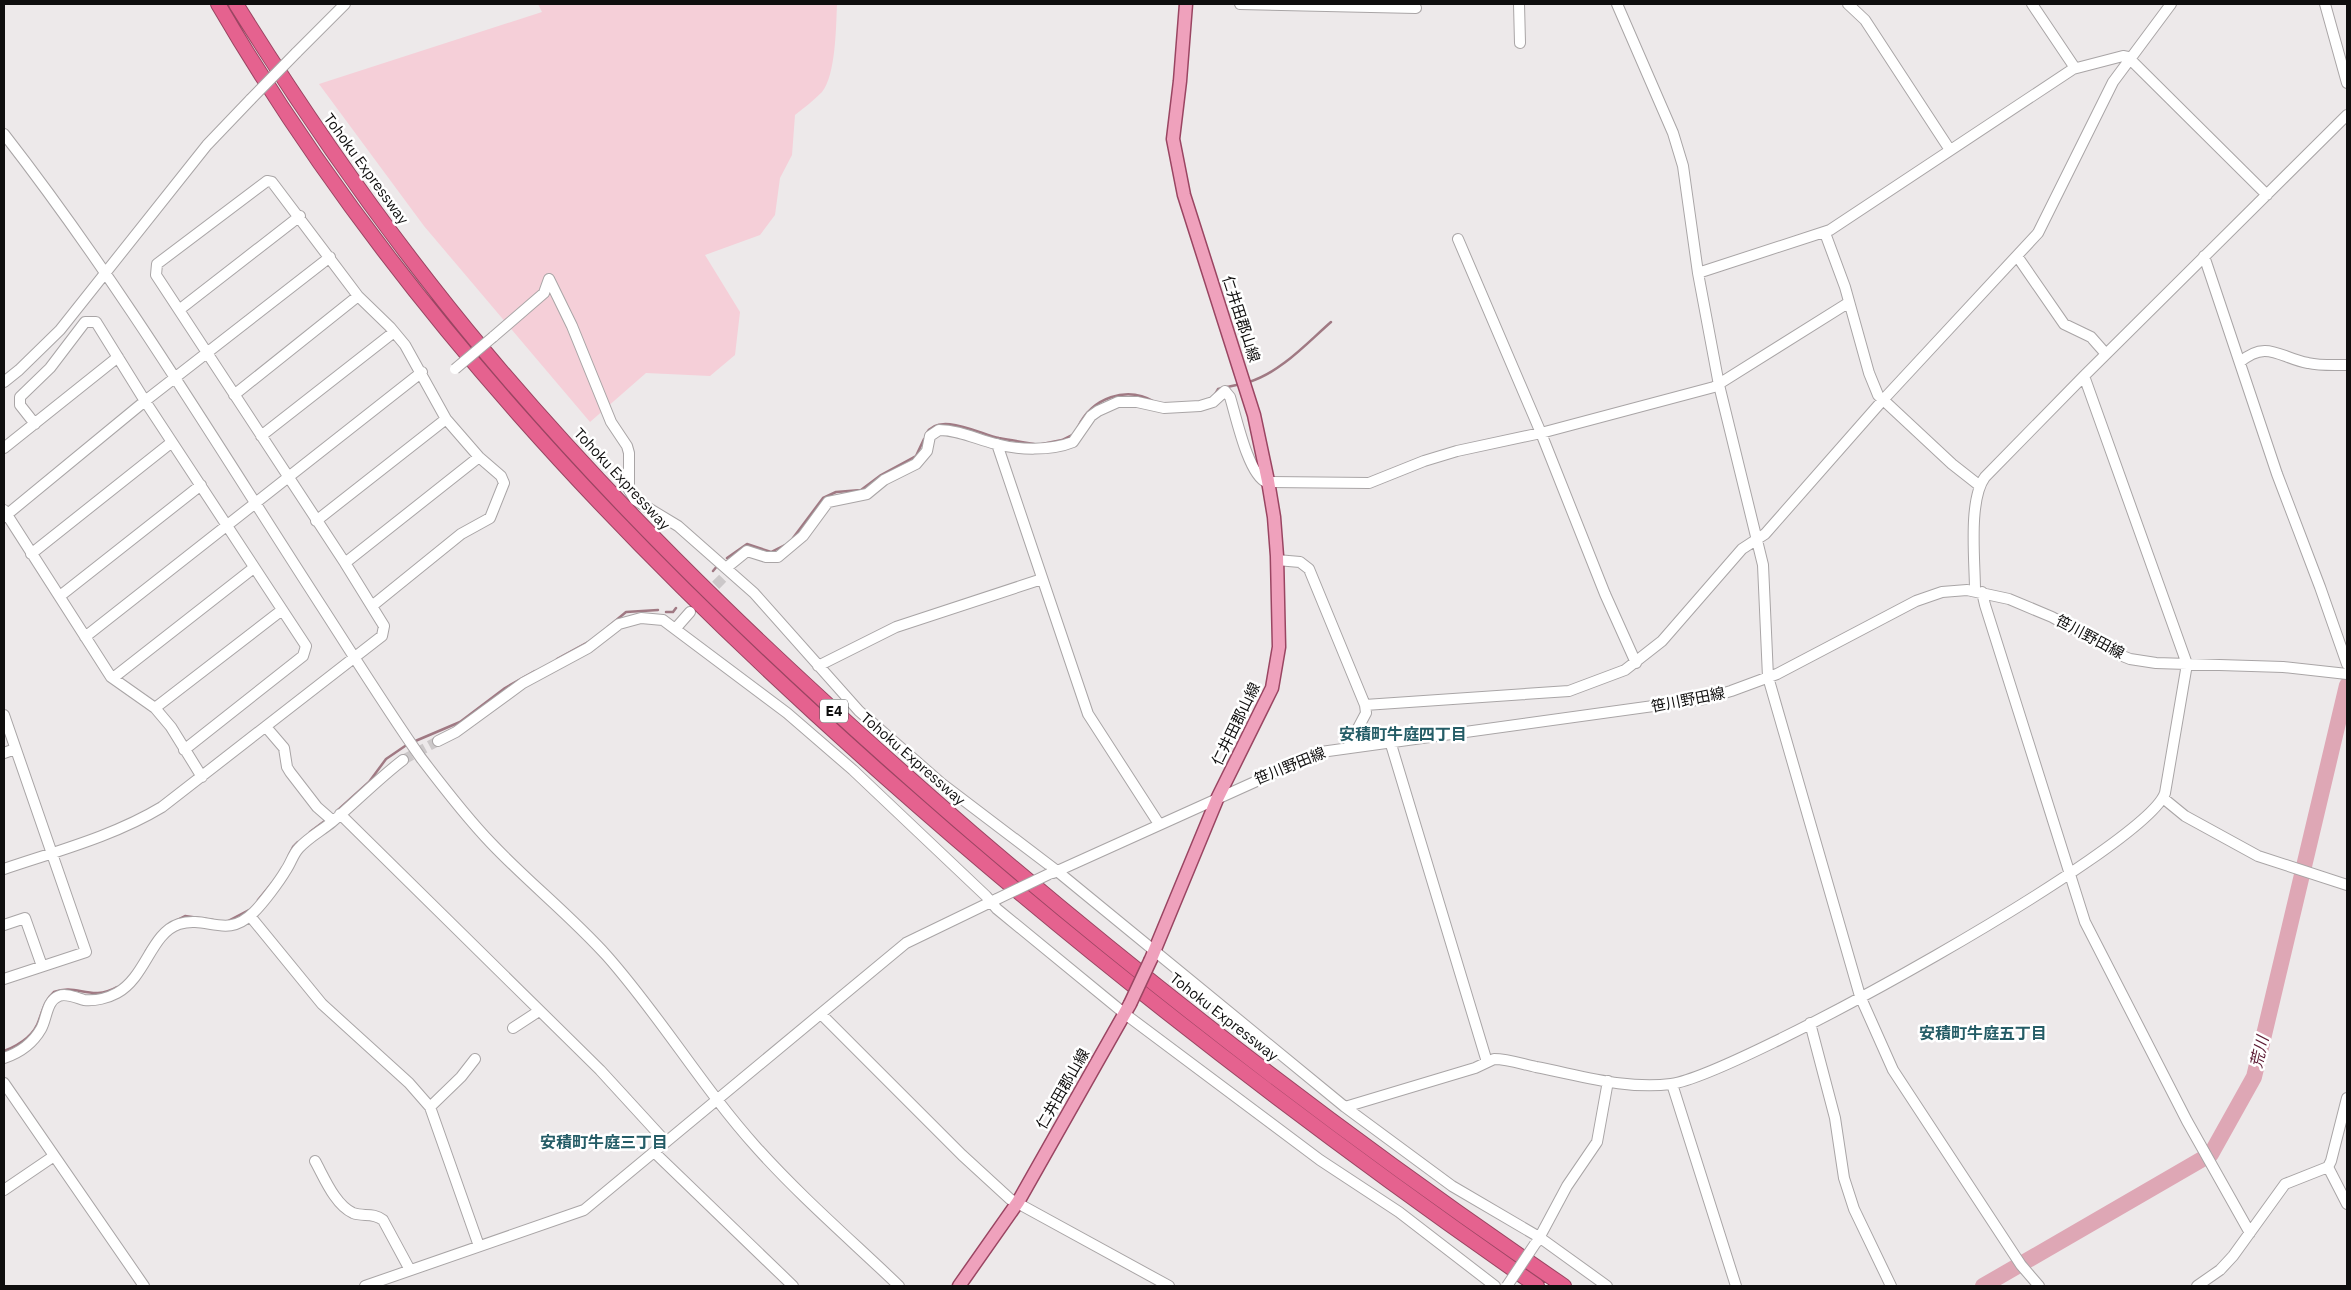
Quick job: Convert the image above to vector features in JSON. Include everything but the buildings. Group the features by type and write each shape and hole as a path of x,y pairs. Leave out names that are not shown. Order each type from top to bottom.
{"highway":[{"name":"E4","path":"218,4 283,108 395,266 473,362 544,444 688,594 816,716 982,862 1131,985 1282,1103 1397,1188 1537,1286"},
{"name":"Tohoku Expressway","path":"236,4 329,148 409,257 551,428 698,583 828,706 1078,922 1290,1089 1564,1286"}],"main road":[{"name":"仁井田郡山線","path":"959,1286 1018,1202 1128,1009 1153,955 1218,797 1267,700 1276,677 1279,647 1277,560 1274,517 1268,482 1254,415 1180,181 1173,139 1186,4"}],"street":[{"path":"4,382 60,330 207,145 250,98 345,4"},
{"path":"1240,4 1416,8"},
{"path":"1518,4 1520,43"},
{"path":"1617,4 1673,134 1683,166 1698,272 1719,385 1730,437 1763,565 1768,677 1860,996 1893,1070 2021,1265 2039,1286"},
{"path":"1848,4 1871,29 1950,150"},
{"path":"2032,4 2075,68"},
{"path":"1365,705 1563,692 1613,676 1636,663 1662,641 1742,549 1770,528 1882,401 2041,229 2113,82 2171,4"},
{"path":"2325,4 2347,83"},
{"path":"1698,272 1826,233 2075,68 2114,57 2123,56 2129,59 2267,195"},
{"path":"2250,1233 2187,1121 2085,922 1979,591 1975,512 1980,486 1996,465 2347,115"},
{"path":"4,134 60,206 106,272 355,658 419,755 448,794 490,842 605,954 646,1003 717,1100 756,1147 795,1188 899,1286"},
{"path":"4,869 53,853 139,820 162,807 382,636 384,626 372,606 206,354 158,278 155,270 158,264 262,183 272,182 300,216 358,296 394,332 422,372 446,419 479,457 501,476 504,483 491,517 461,534 372,606"},
{"path":"179,310 300,216"},
{"path":"1826,233 1868,373 1875,390 1882,401 1958,470 1980,486"},
{"path":"1458,238 1541,433 1605,594 1636,663"},
{"path":"2017,256 2064,324 2091,338 2106,354"},
{"path":"2204,256 2271,457 2347,664"},
{"path":"202,777 171,726 155,708 113,678 5,514 175,377 330,257"},
{"path":"455,369 544,293 549,279 572,326 611,422 627,446 629,453 628,484 635,500 678,526 727,573 754,593 859,711 894,744 1153,955 1345,1107 1452,1186 1607,1286"},
{"path":"234,395 358,296"},
{"path":"727,573 747,550 766,557 778,557 803,536 828,502 867,494 878,483 916,464 925,454 930,436 936,431 961,432 997,444 1037,450 1068,444 1077,438 1091,416 1118,402 1137,402 1152,407 1164,408 1200,406 1212,402 1225,391 1230,397 1255,471 1261,480 1268,482 1328,482 1359,485 1456,451 1541,433 1719,385 1848,303"},
{"path":"35,424 20,405 20,397 50,368 85,322 96,322 145,401 306,646 303,656 184,750"},
{"path":"261,436 394,332"},
{"path":"2240,362 2250,354 2261,350 2272,351 2309,363 2347,365"},
{"path":"4,448 118,357"},
{"path":"85,638 422,372"},
{"path":"1345,1107 1475,1068 1498,1059 1608,1081 1644,1085 1672,1084 1713,1070 1810,1023 1908,971 2069,875 2140,822 2163,798 2187,664 2084,376"},
{"path":"316,520 446,419"},
{"path":"31,554 172,442"},
{"path":"997,444 1088,714 1159,824"},
{"path":"345,563 479,457"},
{"path":"60,596 200,485"},
{"path":"1277,560 1300,562 1309,569 1365,705 1366,713 1348,746"},
{"path":"113,678 251,570"},
{"path":"818,666 896,627 1042,579"},
{"name":"笹川野田線","path":"365,1286 479,1246 559,1221 584,1210 906,943 1159,824 1321,752 1348,746 1704,699 1732,692 1768,677 1916,601 1942,592 1979,591 2008,599 2052,617 2120,655 2142,661 2267,666 2347,674"},
{"path":"155,708 282,610"},
{"path":"676,628 690,612"},
{"path":"438,741 456,732 523,683 588,648 619,624 636,619 653,618 663,620 787,714 853,770 986,896 994,900 1128,1009 1320,1160 1399,1212 1495,1286"},
{"path":"4,715 86,952 4,978"},
{"path":"266,727 284,748 290,772 317,808 336,818 539,1011 600,1070 666,1142"},
{"path":"1390,741 1487,1062"},
{"path":"4,753 15,749"},
{"path":"4,1058 20,1051 32,1040 42,1028 51,1003 57,997 66,995 86,1000 99,999 112,996 124,988 142,969 156,943 174,927 195,921 223,927 250,916 286,871 299,847 403,760"},
{"path":"2163,798 2184,816 2258,856 2347,885"},
{"path":"250,916 322,1004 409,1083 430,1107 479,1246"},
{"path":"4,925 24,918 42,966"},
{"path":"513,1028 539,1011"},
{"path":"821,1014 962,1155 1010,1199 1169,1286"},
{"path":"1810,1023 1835,1118 1844,1178 1857,1216 1891,1286"},
{"path":"430,1107 461,1077 474,1059"},
{"path":"1507,1286 1537,1241 1567,1186 1597,1142 1608,1081"},
{"path":"4,1083 144,1286"},
{"path":"1672,1084 1736,1286"},
{"path":"2197,1286 2226,1264 2285,1184 2328,1167 2347,1098"},
{"path":"654,1152 793,1286"},
{"path":"4,1190 54,1156"},
{"path":"315,1161 343,1206 352,1212 376,1215 384,1220 410,1270"},
{"path":"2328,1167 2347,1204"}],"shaded area":[{"path":"538,4 837,4 836,37 830,74 822,92 795,115 792,155 780,178 775,215 760,235 705,255 740,312 735,355 710,376 646,373 590,422 424,226 319,84 542,12"}],"waterway":[{"path":"1249,382 1283,364 1331,322"},
{"path":"1214,396 1218,389 1241,384"},
{"path":"1078,427 1092,408 1111,397 1133,395 1155,402"},
{"path":"926,434 932,427 940,424 949,424 999,438 1034,444"},
{"path":"1042,444 1062,440 1072,435"},
{"path":"793,538 823,498 836,492 861,490 881,475 916,456 924,439"},
{"path":"727,558 747,544 771,552 785,545"},
{"path":"713,571 718,565"},
{"path":"666,612 673,612 676,608"},
{"path":"608,627 626,612 658,610"},
{"path":"557,659 590,641"},
{"path":"413,742 460,722 505,688 535,671"},
{"name":"荒川","path":"1983,1286 2211,1154 2254,1077 2347,685"},
{"path":"338,810 369,782 386,759 408,744"},
{"path":"310,832 326,820"},
{"path":"289,855 298,842"},
{"path":"258,900 272,883"},
{"path":"228,921 249,910"},
{"path":"171,923 185,916 213,920"},
{"path":"146,951 156,937"},
{"path":"4,1051 20,1043 34,1031 46,1001 54,992 70,990 99,993 117,987"}],"tunnel":[{"path":"705,596 724,577"},
{"path":"403,760 438,741"}],"district":[{"name":"安積町牛庭四丁目","path":"1403,734"},
{"name":"安積町牛庭五丁目","path":"1983,1033"},
{"name":"安積町牛庭三丁目","path":"604,1142"}]}
